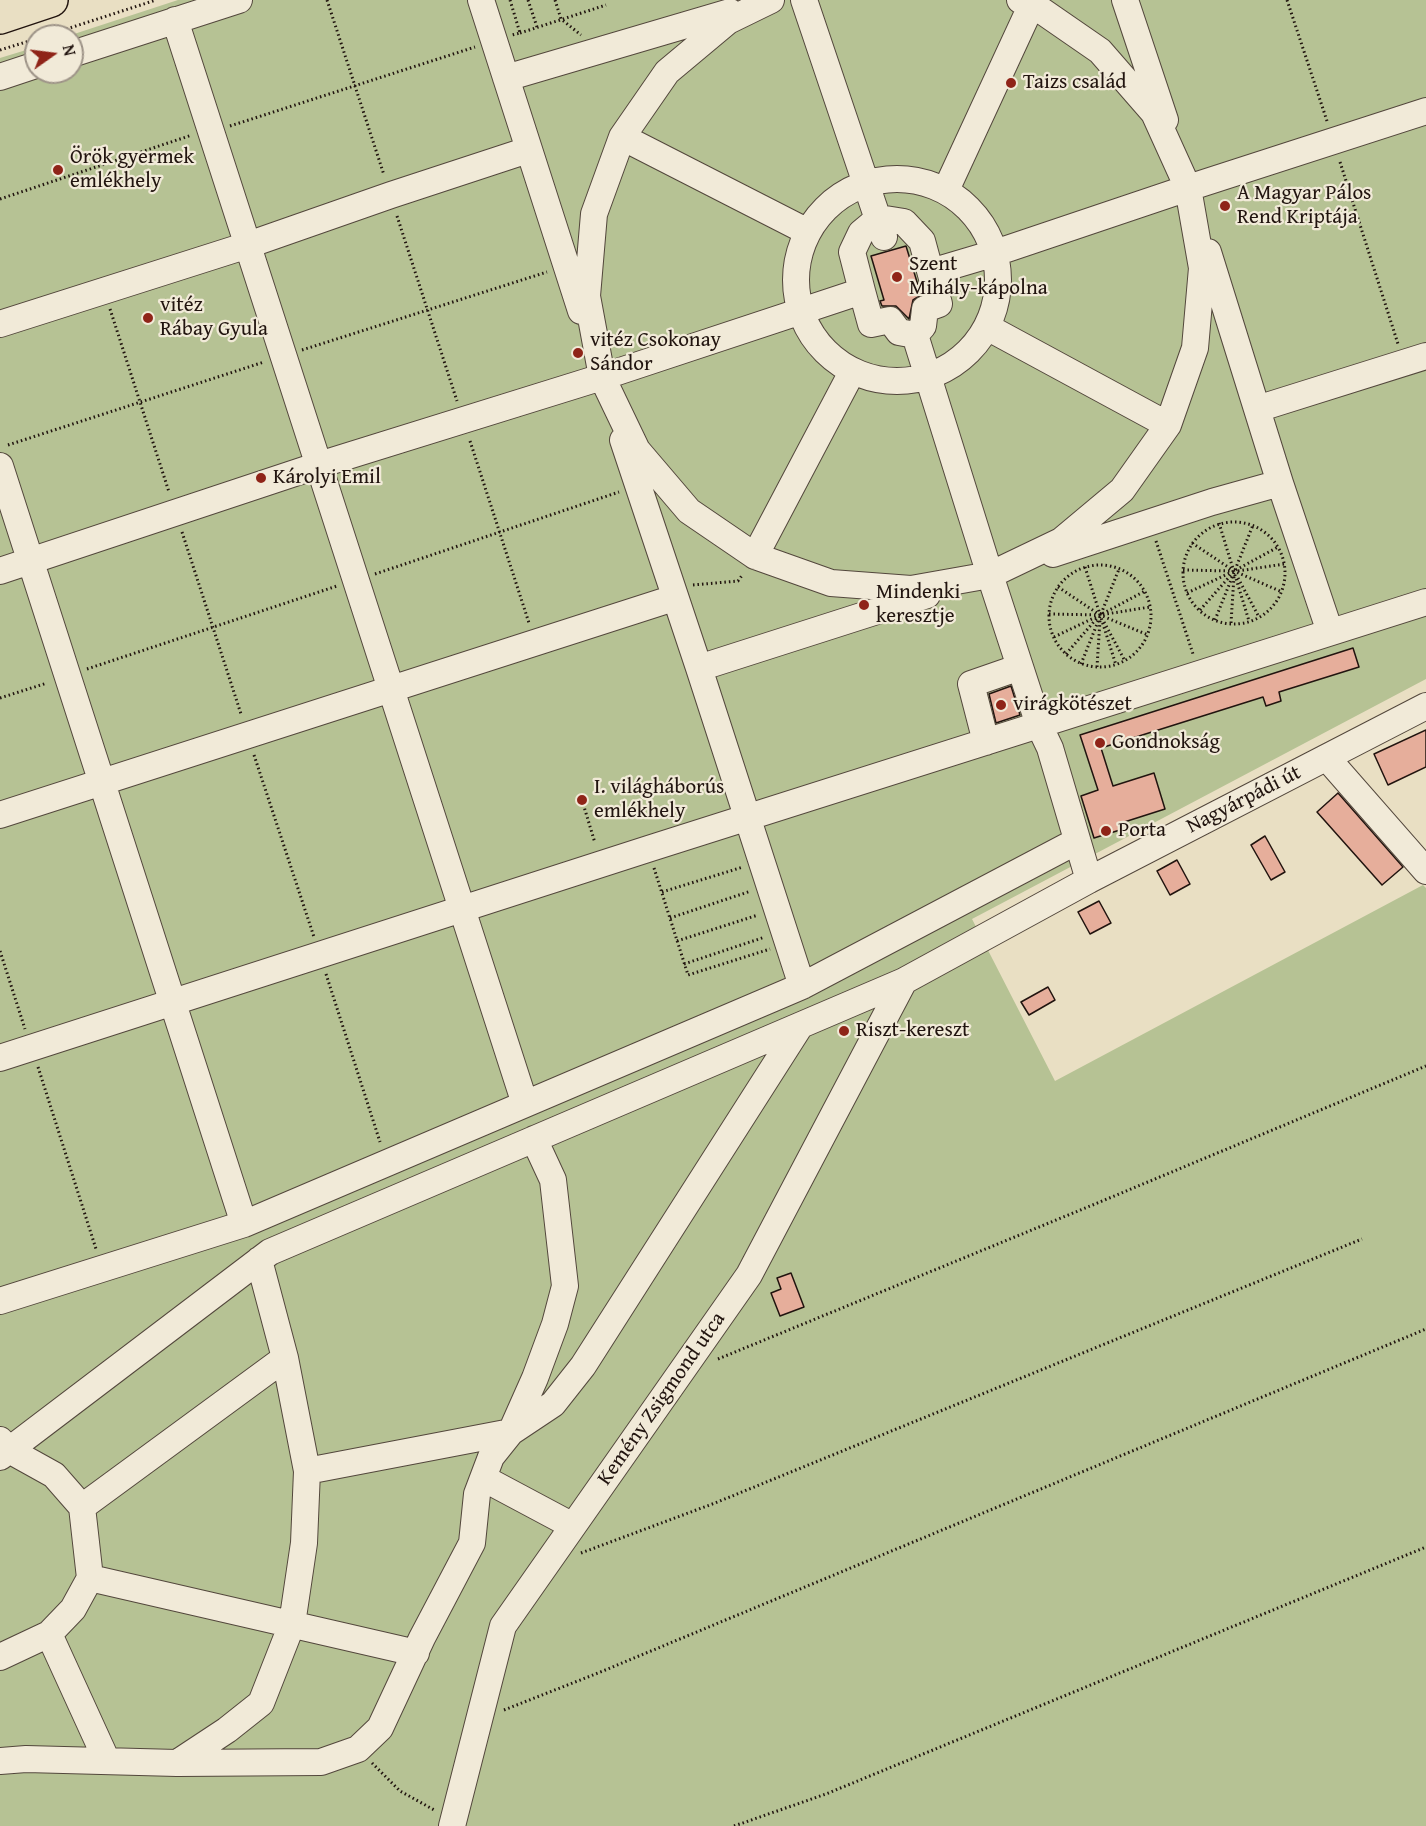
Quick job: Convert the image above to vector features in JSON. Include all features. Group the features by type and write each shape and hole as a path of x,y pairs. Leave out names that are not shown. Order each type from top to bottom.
{"main road":[{"path":"17,9 51,0"}],"street":[{"path":"84,50 239,0"},
{"path":"481,0 802,986"},
{"path":"506,78 710,9 762,0"},
{"path":"771,0 728,21 667,72 622,137 594,214 587,296 602,377 637,450 689,511 755,556 831,583 854,585 911,589 990,575 1061,541 1122,490 1168,424 1195,348 1202,268 1188,188 1154,113 1100,51 1026,2 946,190"},
{"path":"804,0 882,228"},
{"path":"1125,0 1188,188 1280,483 1330,632"},
{"path":"176,20 525,1104"},
{"path":"0,77 24,69"},
{"path":"931,272 1426,111"},
{"path":"622,137 807,231"},
{"path":"0,324 248,245 528,150"},
{"path":"904,178 946,190 977,217 995,253 998,291 987,327 963,358 928,378 890,382 852,372 820,347 799,312 795,270 807,231 829,203 860,184 904,178"},
{"path":"904,222 922,241 939,304 926,309 923,326 915,335 899,332 890,320 871,324 852,252 861,233 904,222"},
{"path":"0,571 319,465 602,377 862,291"},
{"path":"987,327 1168,424"},
{"path":"915,335 1020,667 1039,724 1050,748 1089,880"},
{"path":"1257,409 1415,360"},
{"path":"755,556 852,372"},
{"path":"0,466 244,1224"},
{"path":"699,669 1150,522 1216,512 1280,483"},
{"path":"0,815 536,643 672,592"},
{"path":"0,1058 1426,602"},
{"path":"986,742 970,684 1020,667"},
{"name":"Nagyárpádi út","path":"3,1449 270,1252 904,981 1089,880 1426,706"},
{"path":"1327,758 1426,871"},
{"path":"0,1301 244,1224 802,986 1077,841"},
{"name":"Kemény Zsigmond utca","path":"453,1822 503,1626 749,1275 904,981"},
{"path":"307,1471 511,1432 554,1404 584,1366 800,1026"},
{"path":"0,1761 26,1759 177,1763 321,1762 358,1749 380,1728 472,1543 477,1494 491,1457 511,1432 535,1378 566,1286 553,1180 534,1139"},
{"path":"177,1763 227,1730 261,1703 292,1624 304,1543 307,1471 285,1358 259,1260"},
{"path":"82,1507 285,1358"},
{"path":"0,1657 49,1634 73,1609 90,1578 82,1507 54,1475 3,1449"},
{"path":"483,1478 573,1526"},
{"path":"90,1578 416,1653"},
{"path":"49,1634 107,1761"}],"path":[{"path":"82,24 156,0"},
{"path":"327,0 536,643"},
{"path":"528,0 537,27"},
{"path":"555,0 561,20 585,38"},
{"path":"1287,0 1333,141 1415,360"},
{"path":"520,33 606,5"},
{"path":"0,199 494,41"},
{"path":"0,51 24,43"},
{"path":"0,698 638,486"},
{"path":"1216,512 1263,530 1278,547 1284,564 1285,580 1282,592 1269,610 1250,621 1231,624 1215,620 1200,610 1187,593 1183,570 1187,553 1216,512"},
{"path":"1216,512 1250,621"},
{"path":"1150,522 1199,673"},
{"path":"1215,620 1253,525"},
{"path":"1192,543 1234,571 1282,592"},
{"path":"1187,593 1278,547"},
{"path":"672,592 738,581 755,556"},
{"path":"1183,570 1234,571 1284,564"},
{"path":"1097,565 1119,569 1129,574 1145,591 1150,607 1151,624 1148,635 1135,654 1116,665 1097,667 1081,664 1066,654 1054,637 1049,614 1053,597 1066,578 1085,567 1097,565"},
{"path":"1085,567 1116,665"},
{"path":"1081,664 1119,569"},
{"path":"1200,610 1234,571"},
{"path":"1234,571 1259,617"},
{"path":"1231,624 1234,571"},
{"path":"1058,587 1100,615 1148,635"},
{"path":"1054,637 1145,591"},
{"path":"1049,614 1100,615 1150,607"},
{"path":"1066,654 1100,615"},
{"path":"1100,615 1125,661"},
{"path":"1097,667 1100,615"},
{"path":"582,800 602,865"},
{"path":"648,849 684,964 688,975 772,948 769,936 684,964"},
{"path":"662,892 761,861"},
{"path":"670,918 773,897"},
{"path":"677,941 773,897"},
{"path":"0,951 103,1269"},
{"path":"688,1363 718,1359 1426,1066"},
{"path":"550,1559 568,1557 726,1498 1362,1239"},
{"path":"478,1719 609,1669 1426,1329"},
{"path":"734,1826 826,1794 1426,1547"},
{"path":"358,1749 400,1791 453,1822"}],"green space":[{"path":"178,0 1426,0 1426,679 972,919 1055,1081 1423,885 1426,888 1426,1826 0,1826 0,58 24,51 24,84 84,84 84,31"}],"building":[{"name":"Szent Mihály-kápolna","path":"906,246 921,295 913,300 909,319 896,306 882,306 880,301 884,300 871,256"},
{"path":"1353,648 1359,667 1279,692 1281,701 1266,706 1263,697 1101,748 1113,786 1154,773 1165,809 1118,824 1120,830 1094,838 1081,796 1098,790 1080,735"},
{"name":"virágkötészet","path":"1011,686 1020,715 996,723 989,694"},
{"path":"1426,730 1426,767 1388,785 1374,754"},
{"path":"1338,793 1403,867 1382,885 1317,812"},
{"path":"1265,836 1285,872 1271,880 1251,845"},
{"path":"1177,860 1190,884 1170,895 1157,871"},
{"path":"1099,901 1111,923 1090,934 1078,912"},
{"path":"1048,987 1055,1000 1029,1015 1021,1002"},
{"path":"791,1273 804,1307 780,1316 771,1293 781,1289 777,1278"}],"place":[{"name":"Taizs család","path":"1011,83"},
{"name":"Örök gyermek emlékhely","path":"58,170"},
{"name":"A Magyar Pálos Rend Kriptája","path":"1225,206"},
{"name":"Szent Mihály-kápolna","path":"897,277"},
{"name":"vitéz Rábay Gyula","path":"148,318"},
{"name":"vitéz Csokonay Sándor","path":"578,353"},
{"name":"Károlyi Emil","path":"261,478"},
{"name":"Mindenki keresztje","path":"864,605"},
{"name":"virágkötészet","path":"1001,705"},
{"name":"Gondnokság","path":"1100,743"},
{"name":"I. világháborús emlékhely","path":"582,800"},
{"name":"Porta","path":"1106,831"},
{"name":"Riszt-kereszt","path":"844,1031"}]}
